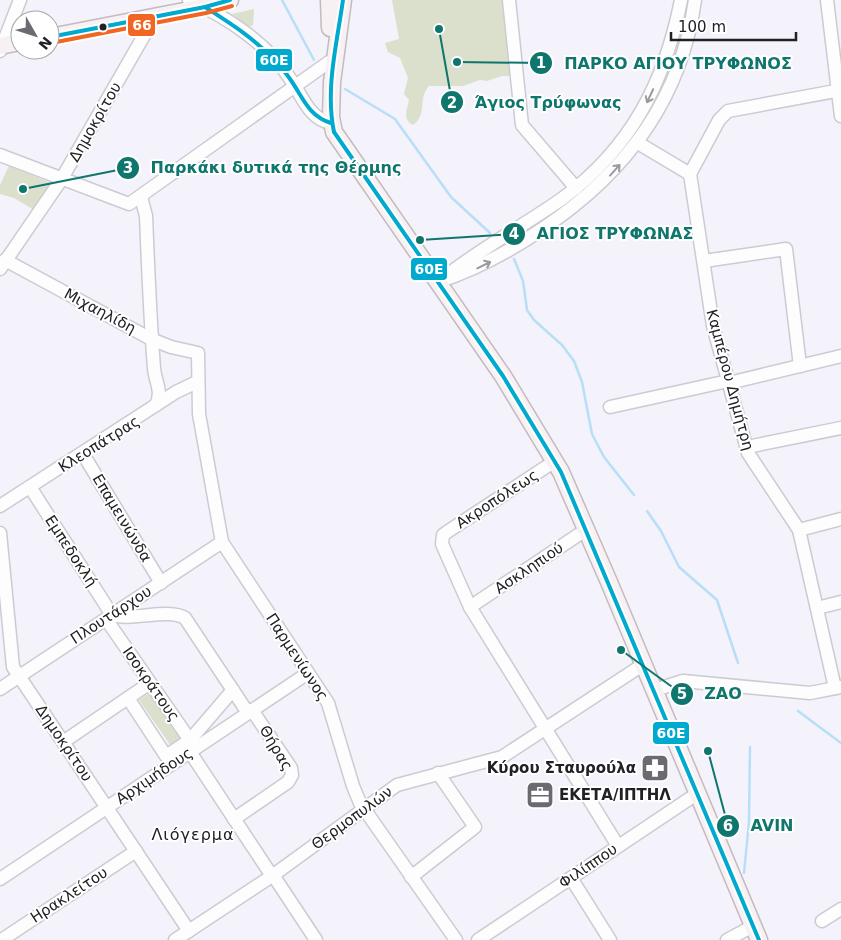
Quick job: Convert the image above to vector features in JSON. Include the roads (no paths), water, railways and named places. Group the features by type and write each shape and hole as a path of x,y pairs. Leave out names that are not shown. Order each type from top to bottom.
{"main road":[{"path":"60,35 205,7 230,0"},
{"path":"329,0 329,62 332,82"},
{"path":"343,0 332,82 331,123 336,135 518,400 555,462 587,529 756,933"}],"street":[{"path":"1,47 20,0"},
{"path":"188,0 205,7 264,49 296,86 312,114 322,121 331,123"},
{"path":"509,0 522,125 576,188"},
{"path":"438,282 483,249 576,188 606,160 626,136 646,105 663,68 674,36 681,0"},
{"path":"438,282 487,264 557,219 601,185 638,143 660,108 679,66 695,0"},
{"path":"827,0 841,116"},
{"name":"Δημοκρίτου","path":"3,265 62,180 146,32 146,19"},
{"path":"0,155 126,204 141,197 329,62"},
{"path":"638,143 690,174 718,120 728,110 839,91"},
{"name":"Καμπέρου Δημήτρη","path":"690,174 713,326 747,447 751,459 799,530 838,687"},
{"path":"141,197 146,216 151,339 155,373 160,388 156,405"},
{"path":"704,262 786,249 800,366"},
{"name":"Μιχαηλίδη","path":"3,265 170,348 198,353"},
{"name":"Παρμενίωνος","path":"198,353 199,414 222,542 331,711 353,786 363,809 456,940"},
{"path":"610,407 841,356"},
{"name":"Κλεοπάτρας","path":"0,506 156,405 197,382"},
{"path":"747,447 841,428"},
{"name":"Επαμεινώνδα","path":"83,454 161,583"},
{"name":"Ακροπόλεως","path":"470,607 442,540 447,532 555,462"},
{"name":"Εμπεδοκλή","path":"30,487 109,617"},
{"path":"799,530 841,519"},
{"name":"Ασκληπιού","path":"470,607 587,529"},
{"name":"Δημοκρίτου","path":"0,533 12,665 190,931"},
{"name":"Πλουτάρχου","path":"0,689 222,542"},
{"path":"817,608 841,602"},
{"path":"470,607 618,846"},
{"path":"109,617 176,615 185,618 233,690 250,711"},
{"name":"Ισοκράτους","path":"109,617 192,747 234,819 316,940"},
{"name":"Θερμοπυλών","path":"175,940 273,875 402,782 502,757 644,664"},
{"name":"Αρχιμήδους","path":"0,879 192,747 308,673"},
{"path":"655,690 683,681 810,692 838,687"},
{"path":"64,742 150,683"},
{"path":"128,698 166,756 192,747 233,690"},
{"name":"Θήρας","path":"234,819 288,782 292,775 290,768 250,711"},
{"path":"411,876 475,828 438,773"},
{"name":"Φιλίππου","path":"478,940 698,793"},
{"name":"Ηρακλείτου","path":"2,938 136,851"},
{"path":"571,878 610,940"},
{"path":"822,921 841,909"},
{"path":"727,940 756,933"}],"waterway":[{"path":"282,0 314,60"},
{"path":"345,89 395,119 451,197 490,233"},
{"path":"514,259 523,281 527,310 534,320 562,345 574,361 582,382 592,434 604,457 634,495"},
{"path":"647,511 661,531 679,567 717,600 738,663"},
{"path":"798,711 841,743"},
{"path":"744,873 749,822 750,747"}],"place":[{"name":"Άγιος Τρύφωνας","path":"439,29"},
{"name":"ΠΑΡΚΟ ΑΓΙΟΥ ΤΡΥΦΩΝΟΣ","path":"457,62"},
{"name":"Παρκάκι δυτικά της Θέρμης","path":"23,189"},
{"name":"ΑΓΙΟΣ ΤΡΥΦΩΝΑΣ","path":"420,240"},
{"name":"ZAO","path":"621,650"},
{"name":"AVIN","path":"708,751"},
{"name":"Κύρου Σταυρούλα","path":"655,768"},
{"name":"ΕΚΕΤΑ/ΙΠΤΗΛ","path":"540,795"}],"district":[{"name":"Λιόγερμα","path":"193,834"}]}
